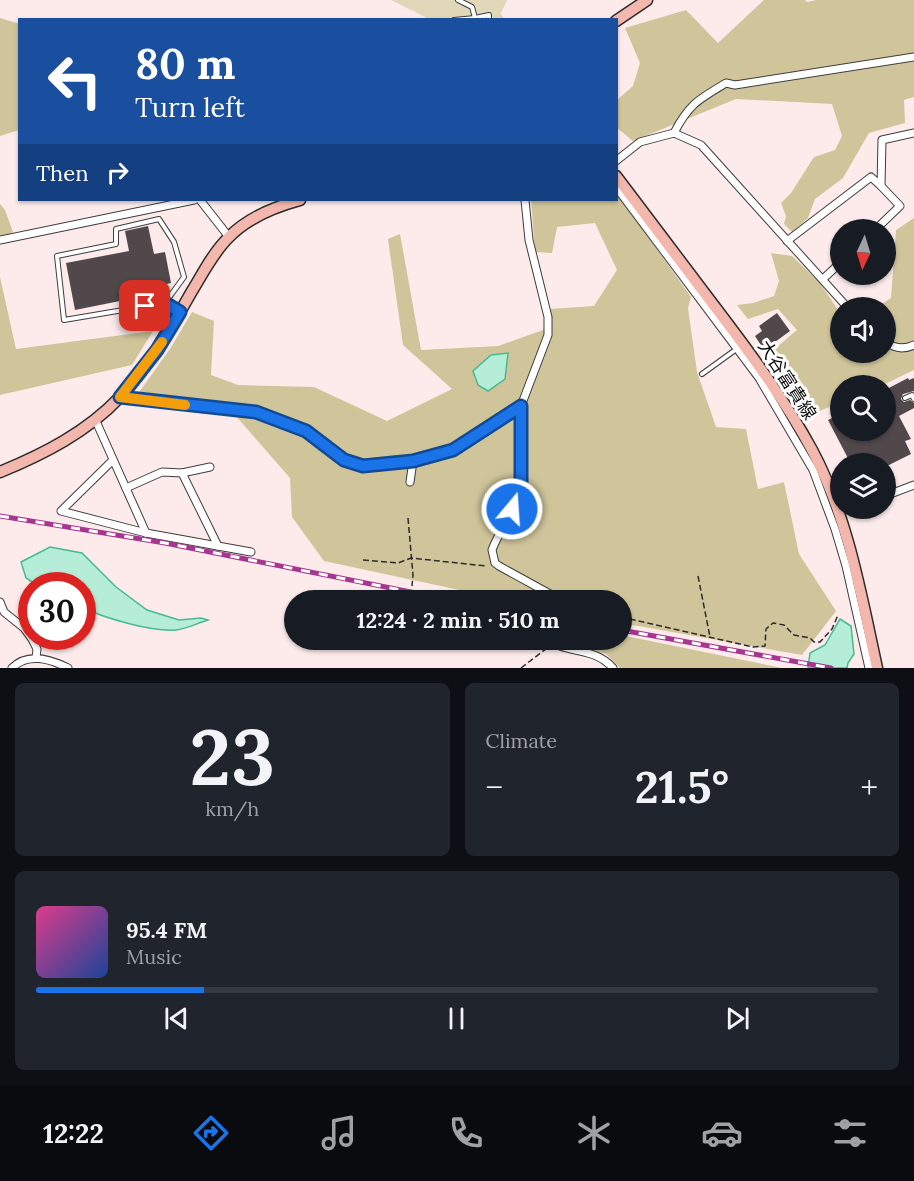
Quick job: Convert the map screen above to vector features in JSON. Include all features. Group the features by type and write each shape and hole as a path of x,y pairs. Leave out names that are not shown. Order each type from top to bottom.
{"main road":[{"path":"618,20 647,0"},
{"name":"大谷富貴線","path":"618,179 740,347 770,382 812,450 830,484"},
{"path":"0,472 32,459 68,439 120,397 157,350 214,256 229,237 258,215 282,204 296,201"},
{"name":"大谷富貴線","path":"845,519 878,668"}],"street":[{"path":"674,133 685,113 698,100 726,83 735,85 914,57"},
{"path":"618,159 640,142 674,133 701,145 839,297"},
{"path":"881,186 882,140 914,133"},
{"path":"787,241 871,177 900,206 886,219"},
{"path":"618,190 740,347 813,470 846,566 869,668"},
{"path":"0,240 189,201"},
{"path":"201,201 229,237"},
{"path":"525,201 530,240 548,317 548,335 521,406 521,490 494,545 493,556 496,564 543,590"},
{"path":"823,279 830,272"},
{"path":"896,347 906,349 914,345"},
{"path":"120,397 256,412 306,431 344,460 363,466 413,461 453,450 521,406"},
{"path":"95,419 146,532"},
{"path":"113,460 61,511 146,532 251,552"},
{"path":"410,482 413,461"},
{"path":"126,488 162,472 182,473 210,467"},
{"path":"182,473 218,546"},
{"path":"896,492 914,485"},
{"path":"0,602 4,612 24,627 32,639 37,649 36,658"},
{"path":"576,650 596,655 606,660 613,668"},
{"path":"12,668 20,660 36,658 59,663 68,668"}],"lane":[{"path":"458,0 472,7 475,18 489,15 489,18"},
{"path":"165,303 184,277 174,242 159,219 116,229 116,244 57,256 64,320 165,303 180,312"},
{"path":"702,374 740,347"},
{"path":"905,398 912,395 914,399"}],"path":[{"path":"408,518 412,586"},
{"path":"363,560 398,563 411,558 486,566 496,564"},
{"path":"698,576 710,637"},
{"path":"632,619 746,646 765,646 766,629 777,622 794,635 820,642 832,628 838,615"},
{"path":"521,668 544,650"}],"shaded area":[{"path":"391,0 507,0 501,13 503,18 425,17"},
{"path":"764,0 805,0 807,2 817,0 914,0 914,97 904,100 905,123 869,133 843,178 815,199 808,218 792,232 784,224 786,216 781,203 791,193 814,157 835,150 842,136 832,104 736,99 633,141 618,129 618,99 633,86 640,63 625,28 686,10 718,43"},
{"path":"0,18 18,23 18,130 0,136"},
{"path":"618,194 691,297 688,308 697,372 716,427 746,429 758,489 784,482 799,554 836,611 802,655 632,625 632,590 459,590 324,561 292,517 290,478 228,407 137,395 170,349 192,312 214,321 211,375 238,385 314,387 387,421 452,389 403,345 388,239 400,234 421,350 498,346 543,330 550,309 594,306 617,270 595,223 557,227 552,253 535,252 531,201 618,201"},
{"path":"0,204 5,210 13,232 0,243"},
{"path":"914,218 914,370 896,379 896,375 830,375 830,407 814,413 770,353 797,330 778,309 748,319 737,305 753,303 774,296 779,281 771,253 792,256 820,283 830,298 830,363 896,363 896,297 891,297 892,285 896,285 896,230"},
{"path":"0,277 16,349 153,331 132,365 0,395"},
{"path":"508,353 505,379 488,391 478,385 473,371 491,355"},
{"path":"50,547 82,553 116,587 147,610 179,620 201,618 208,620 180,629 166,630 128,624 96,613 96,572 24,572 21,562"},
{"path":"840,619 851,626 854,654 847,668 808,668 810,653 825,645"},
{"path":"632,637 782,668 620,668 606,654 593,650 632,650"}],"building":[{"path":"148,226 154,254 165,252 171,283 158,286 160,293 75,310 66,263 129,251 125,231"},
{"path":"777,313 790,331 764,350 755,336 762,331 759,326"},
{"path":"908,378 909,380 914,378 914,391 903,394 901,399 904,402 910,400 914,403 914,408 899,416 911,439 905,441 911,454 896,462 896,453 845,453 839,441 896,441 896,384"}],"railway":[{"path":"0,516 165,543 401,590"},
{"path":"632,632 831,668"}],"slow traffic":[{"path":"162,342 120,397 185,405"}],"route":[{"path":"145,306 165,303 180,312 157,350 120,397 256,412 306,431 344,460 363,466 413,461 453,450 521,406 521,490 512,509"}]}
